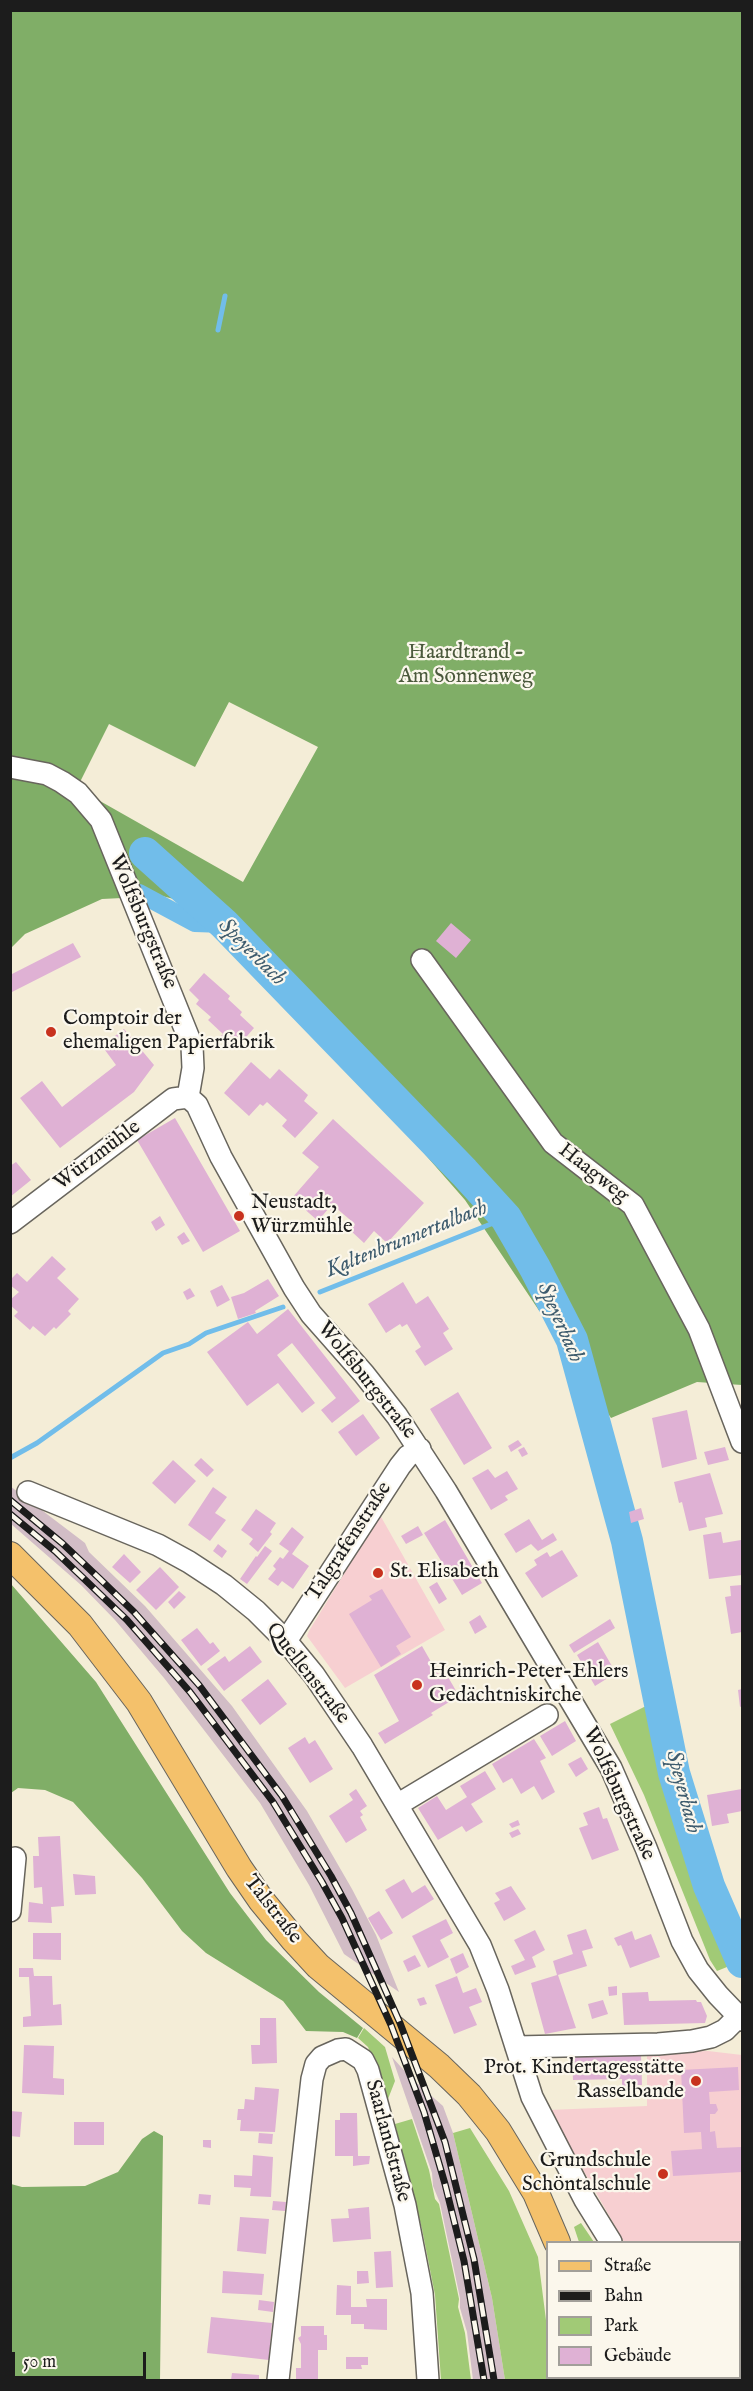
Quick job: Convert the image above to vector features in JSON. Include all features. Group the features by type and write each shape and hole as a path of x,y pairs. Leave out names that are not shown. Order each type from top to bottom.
{"main road":[{"name":"Talstraße","path":"10,1555 80,1625 139,1702 239,1868 288,1934 318,1966 439,2066 491,2122 536,2193 557,2241"}],"street":[{"name":"Wolfsburgstraße","path":"10,767 47,774 62,782 78,793 101,820 192,1046 192,1080 188,1096 197,1105 221,1157 285,1274 305,1305 364,1374 420,1449 611,1768 646,1848 682,1941 698,1970 740,2018"},
{"name":"Haagweg","path":"422,960 553,1143 633,1205 699,1329 742,1442"},
{"name":"Würzmühle","path":"10,1223 173,1099 188,1096"},
{"name":"Talgrafenstraße","path":"286,1641 400,1466 408,1456 420,1449"},
{"name":"Quellenstraße","path":"28,1492 158,1545 189,1562 224,1585 256,1611 286,1641 339,1710 480,1945 495,1981 532,2097 585,2200 610,2241"},
{"path":"398,1805 547,1714"},
{"path":"10,1911 15,1858"},
{"path":"516,2047 658,2044 692,2041 718,2034 740,2018"},
{"name":"Saarlandstraße","path":"278,2380 312,2079 316,2064 322,2058 338,2050 346,2049 363,2060 368,2070 405,2205 422,2293 428,2380"}],"shaded area":[{"path":"10,1486 85,1543 89,1552 145,1606 232,1706 307,1811 376,1935 399,1992 344,1954 309,1885 260,1803 164,1678 115,1620 81,1585 11,1524"},
{"name":"St. Elisabeth","path":"380,1515 445,1630 345,1688 307,1636"},
{"name":"Grundschule Schöntalschule","path":"708,2051 742,2055 742,2380 704,2379 741,2379 741,2241 623,2241 549,2110 647,2106 647,2053"},
{"path":"392,2057 411,2078 443,2106 453,2133 492,2298 505,2380 473,2380 467,2332 460,2308 460,2298 440,2203"}],"green space":[{"name":"Haardtrand - Am Sonnenweg","path":"11,11 742,11 742,1385 697,1382 611,1418 465,1200 209,908 162,896 102,899 25,934 11,948","holes":["229,702 318,747 243,882 77,788 109,724 195,767"]},
{"path":"11,1584 96,1682 230,1893 266,1940 319,1992 363,2028 357,2038 343,2032 306,2031 283,2001 206,1953 182,1931 142,1878 73,1802 45,1790 18,1788 11,1793"},
{"path":"652,1703 676,1799 703,1889 737,1963 717,1971 710,1960 644,1795 610,1724"},
{"path":"364,2028 385,2047 395,2081 388,2099 368,2047 358,2038"},
{"path":"412,2119 429,2170 435,2199 439,2204 459,2299 458,2307 465,2333 471,2380 441,2380 435,2295 422,2229 395,2124"},
{"path":"470,2128 509,2191 538,2257 546,2320 546,2379 551,2380 505,2380 492,2298 453,2133"},
{"path":"154,2131 163,2136 160,2380 11,2380 11,2184 22,2187 85,2186 118,2172 142,2139"},
{"path":"581,2223 593,2241 579,2241 574,2227"},
{"path":"742,2289 742,2380 722,2380 741,2379"},
{"path":"600,2379 678,2379 678,2380"}],"building":[{"path":"451,923 471,940 456,958 436,941"},
{"path":"73,943 81,957 10,993 10,975"},
{"path":"204,973 230,996 228,999 242,1012 240,1015 254,1028 235,1050 220,1037 223,1034 208,1020 211,1017 196,1004 199,1000 189,990"},
{"path":"124,1029 154,1065 134,1092 60,1148 20,1098 42,1081 62,1107 116,1065 102,1046"},
{"path":"251,1062 270,1079 279,1069 308,1095 304,1101 318,1113 295,1138 282,1126 287,1120 267,1102 263,1106 260,1104 249,1116 224,1093"},
{"path":"175,1118 240,1231 203,1252 137,1140"},
{"path":"333,1119 424,1203 387,1243 374,1231 364,1243 350,1230 355,1224 335,1207 331,1211 329,1208 318,1221 292,1198 319,1167 302,1153"},
{"path":"16,1162 31,1180 10,1197 10,1166"},
{"path":"160,1216 165,1225 156,1231 151,1222"},
{"path":"184,1232 190,1241 182,1245 177,1237"},
{"path":"52,1256 66,1269 57,1278 79,1299 68,1311 71,1314 45,1336 33,1326 30,1330 14,1316 18,1312 10,1305 10,1300 19,1292 10,1285 10,1280 17,1273 27,1282"},
{"path":"268,1279 279,1296 255,1311 256,1313 238,1319 231,1297 244,1293"},
{"path":"403,1282 416,1304 428,1296 449,1329 443,1333 453,1349 425,1366 415,1351 421,1347 407,1324 402,1327 400,1324 386,1333 368,1304"},
{"path":"222,1285 230,1300 217,1307 210,1291"},
{"path":"190,1288 195,1296 187,1300 183,1292"},
{"path":"288,1309 360,1401 332,1423 321,1410 336,1398 292,1343 277,1355 315,1403 302,1413 278,1383 247,1406 207,1352 248,1322 257,1334"},
{"path":"458,1392 492,1448 464,1465 430,1409"},
{"path":"687,1410 697,1459 662,1468 652,1418"},
{"path":"363,1414 380,1438 356,1456 338,1432"},
{"path":"518,1440 522,1445 511,1452 508,1446"},
{"path":"524,1447 528,1454 522,1457 518,1450"},
{"path":"725,1447 729,1460 708,1465 704,1452"},
{"path":"201,1458 214,1470 207,1477 194,1465"},
{"path":"173,1460 196,1481 175,1504 152,1483"},
{"path":"488,1469 495,1478 507,1471 518,1489 505,1496 508,1500 491,1510 472,1478"},
{"path":"710,1473 723,1514 705,1518 707,1527 689,1531 674,1482"},
{"path":"213,1487 227,1497 215,1513 226,1520 210,1541 188,1525"},
{"path":"641,1508 644,1519 631,1523 629,1512"},
{"path":"256,1509 276,1523 270,1532 272,1534 258,1552 249,1544 253,1539 241,1530"},
{"path":"529,1519 542,1540 553,1533 557,1540 538,1551 531,1544 516,1553 504,1534"},
{"path":"445,1520 482,1583 462,1595 424,1533"},
{"path":"418,1526 423,1535 406,1544 401,1536"},
{"path":"292,1527 304,1537 292,1554 309,1566 293,1589 282,1581 278,1586 268,1579 276,1569 273,1566 289,1551 279,1544"},
{"path":"721,1532 723,1543 741,1540 742,1575 709,1579 703,1535"},
{"path":"218,1544 227,1551 222,1558 213,1551"},
{"path":"265,1546 272,1551 247,1584 240,1579"},
{"path":"562,1550 578,1576 542,1598 525,1573 537,1565 534,1560 547,1552 550,1557"},
{"path":"124,1554 141,1572 130,1583 112,1567"},
{"path":"160,1567 179,1587 156,1610 136,1590"},
{"path":"437,1582 447,1599 439,1604 429,1587"},
{"path":"742,1585 742,1632 731,1634 725,1597 731,1596 730,1586"},
{"path":"382,1589 411,1637 396,1646 401,1654 381,1667 349,1614 372,1600 369,1596"},
{"path":"179,1591 186,1597 174,1609 168,1602"},
{"path":"480,1615 487,1627 475,1634 469,1622"},
{"path":"610,1619 615,1628 574,1653 569,1645"},
{"path":"197,1628 210,1644 213,1642 220,1651 201,1666 181,1640"},
{"path":"598,1642 616,1673 595,1686 577,1655"},
{"path":"250,1646 262,1662 224,1691 207,1669 225,1656 229,1662"},
{"name":"Heinrich-Peter-Ehlers Gedächtniskirche","path":"422,1646 438,1674 444,1670 459,1696 385,1744 378,1733 399,1721 374,1675"},
{"path":"268,1679 287,1704 260,1725 241,1700"},
{"path":"742,1689 742,1706 740,1707 738,1690"},
{"path":"565,1721 576,1741 552,1756 540,1736"},
{"path":"305,1737 309,1744 315,1740 333,1769 310,1783 288,1748"},
{"path":"534,1739 546,1758 540,1761 555,1792 542,1800 534,1786 521,1794 512,1778 503,1783 492,1764"},
{"path":"581,1757 588,1769 576,1777 568,1764"},
{"path":"485,1771 496,1789 471,1804 483,1822 466,1832 462,1826 438,1840 418,1808 437,1796 446,1810 467,1797 460,1786"},
{"path":"356,1789 367,1806 360,1811 363,1815 360,1817 367,1830 346,1843 329,1816 353,1800 349,1794"},
{"path":"742,1789 742,1811 727,1814 729,1823 712,1826 707,1795"},
{"path":"599,1807 603,1819 607,1818 619,1850 592,1860 579,1828 588,1825 583,1813"},
{"path":"518,1820 520,1825 512,1828 509,1824"},
{"path":"518,1829 521,1834 512,1838 509,1833"},
{"path":"60,1836 64,1906 51,1907 52,1923 28,1922 29,1902 43,1904 42,1887 34,1888 33,1856 39,1856 38,1837"},
{"path":"73,1874 95,1876 96,1894 75,1895"},
{"path":"404,1879 412,1893 425,1885 434,1899 402,1919 385,1890"},
{"path":"511,1886 526,1909 504,1921 494,1903 500,1900 495,1893"},
{"path":"379,1911 393,1933 381,1940 368,1918"},
{"path":"446,1919 453,1933 440,1940 449,1957 428,1968 412,1936"},
{"path":"586,1929 593,1948 582,1951 587,1966 558,1975 576,2028 545,2034 531,1983 557,1975 553,1961 573,1954 567,1935"},
{"path":"535,1930 545,1950 532,1957 536,1967 515,1975 511,1966 525,1960 514,1940"},
{"path":"632,1931 635,1940 651,1934 660,1957 630,1968 621,1945 618,1946 614,1938"},
{"path":"33,1933 61,1933 61,1960 33,1959"},
{"path":"463,1953 469,1967 456,1974 450,1959"},
{"path":"415,1955 421,1966 408,1972 403,1961"},
{"path":"19,1968 33,1968 34,1976 52,1976 53,2005 61,2004 62,2025 23,2027 23,2017 31,2016 29,1977 19,1977"},
{"path":"457,1976 463,1993 476,1988 482,2002 469,2007 477,2025 454,2034 435,1985"},
{"path":"617,1986 617,1995 609,1996 608,1987"},
{"path":"648,1992 649,2001 696,2000 701,2002 707,2016 705,2023 624,2025 622,1993"},
{"path":"424,1997 427,2004 420,2006 417,1999"},
{"path":"603,2000 608,2014 592,2019 588,2004"},
{"path":"260,2018 276,2018 277,2063 252,2064 251,2045 260,2045"},
{"path":"24,2045 54,2046 53,2078 64,2079 64,2095 22,2093"},
{"path":"641,2054 642,2085 622,2086 622,2079 573,2080 572,2057"},
{"path":"738,2067 739,2090 709,2092 710,2104 716,2104 718,2110 715,2114 710,2114 710,2132 715,2131 717,2148 742,2147 742,2172 673,2176 671,2151 702,2149 701,2132 684,2133 681,2070"},
{"path":"255,2087 279,2089 275,2132 240,2131 241,2120 237,2120 238,2109 244,2109 245,2099 254,2100"},
{"path":"10,2111 22,2112 20,2137 10,2136"},
{"path":"340,2113 357,2113 358,2156 370,2156 369,2164 353,2166 353,2156 335,2156 335,2120 340,2120"},
{"path":"74,2122 104,2122 104,2145 74,2145"},
{"path":"259,2133 273,2134 272,2144 258,2143"},
{"path":"203,2140 211,2140 211,2148 203,2147"},
{"path":"253,2155 273,2157 271,2197 250,2196 251,2188 234,2187 234,2175 252,2176"},
{"path":"199,2194 211,2195 210,2205 198,2204"},
{"path":"273,2201 286,2202 285,2211 272,2210"},
{"path":"369,2207 371,2239 333,2242 331,2219 349,2218 348,2209"},
{"path":"240,2217 269,2219 266,2254 237,2251"},
{"path":"391,2251 393,2287 376,2288 374,2252"},
{"path":"223,2271 264,2274 262,2295 222,2293"},
{"path":"357,2271 368,2271 369,2283 357,2284"},
{"path":"337,2285 351,2286 351,2307 367,2307 366,2299 387,2299 387,2330 364,2329 364,2324 351,2324 351,2315 336,2315"},
{"path":"259,2300 274,2302 273,2312 258,2310"},
{"path":"211,2317 272,2323 269,2360 207,2353"},
{"path":"301,2326 324,2326 324,2335 327,2335 327,2350 318,2350 318,2380 296,2380 296,2368 301,2368 301,2344 298,2338 301,2336"},
{"path":"346,2357 368,2357 368,2365 361,2365 362,2369 346,2369"},
{"path":"232,2373 259,2375 259,2380 231,2380"}],"waterway":[{"path":"218,330 225,296"},
{"name":"Speyerbach","path":"145,853 224,924 464,1172 506,1218 535,1268 572,1340 627,1541 674,1773 709,1886 742,1962"},
{"path":"139,893 195,923 224,924"},
{"name":"Kaltenbrunnertalbach","path":"320,1292 506,1218"},
{"name":"Kaltenbrunnertalbach","path":"10,1458 37,1443 163,1353 189,1344 206,1333 283,1307"}],"railway":[{"path":"10,1500 62,1543 134,1612 199,1685 282,1796 331,1876 351,1913 400,2023 445,2142 474,2259 494,2380"},
{"path":"10,1514 55,1551 127,1620 190,1692 273,1802 342,1918 391,2025 424,2112 464,2261 484,2380"}],"place":[{"name":"Comptoir der ehemaligen Papierfabrik","path":"51,1032"},
{"name":"Neustadt, Würzmühle","path":"239,1216"},
{"name":"St. Elisabeth","path":"378,1573"},
{"name":"Heinrich-Peter-Ehlers Gedächtniskirche","path":"417,1685"},
{"name":"Prot. Kindertagesstätte Rasselbande","path":"696,2081"},
{"name":"Grundschule Schöntalschule","path":"663,2174"}]}
